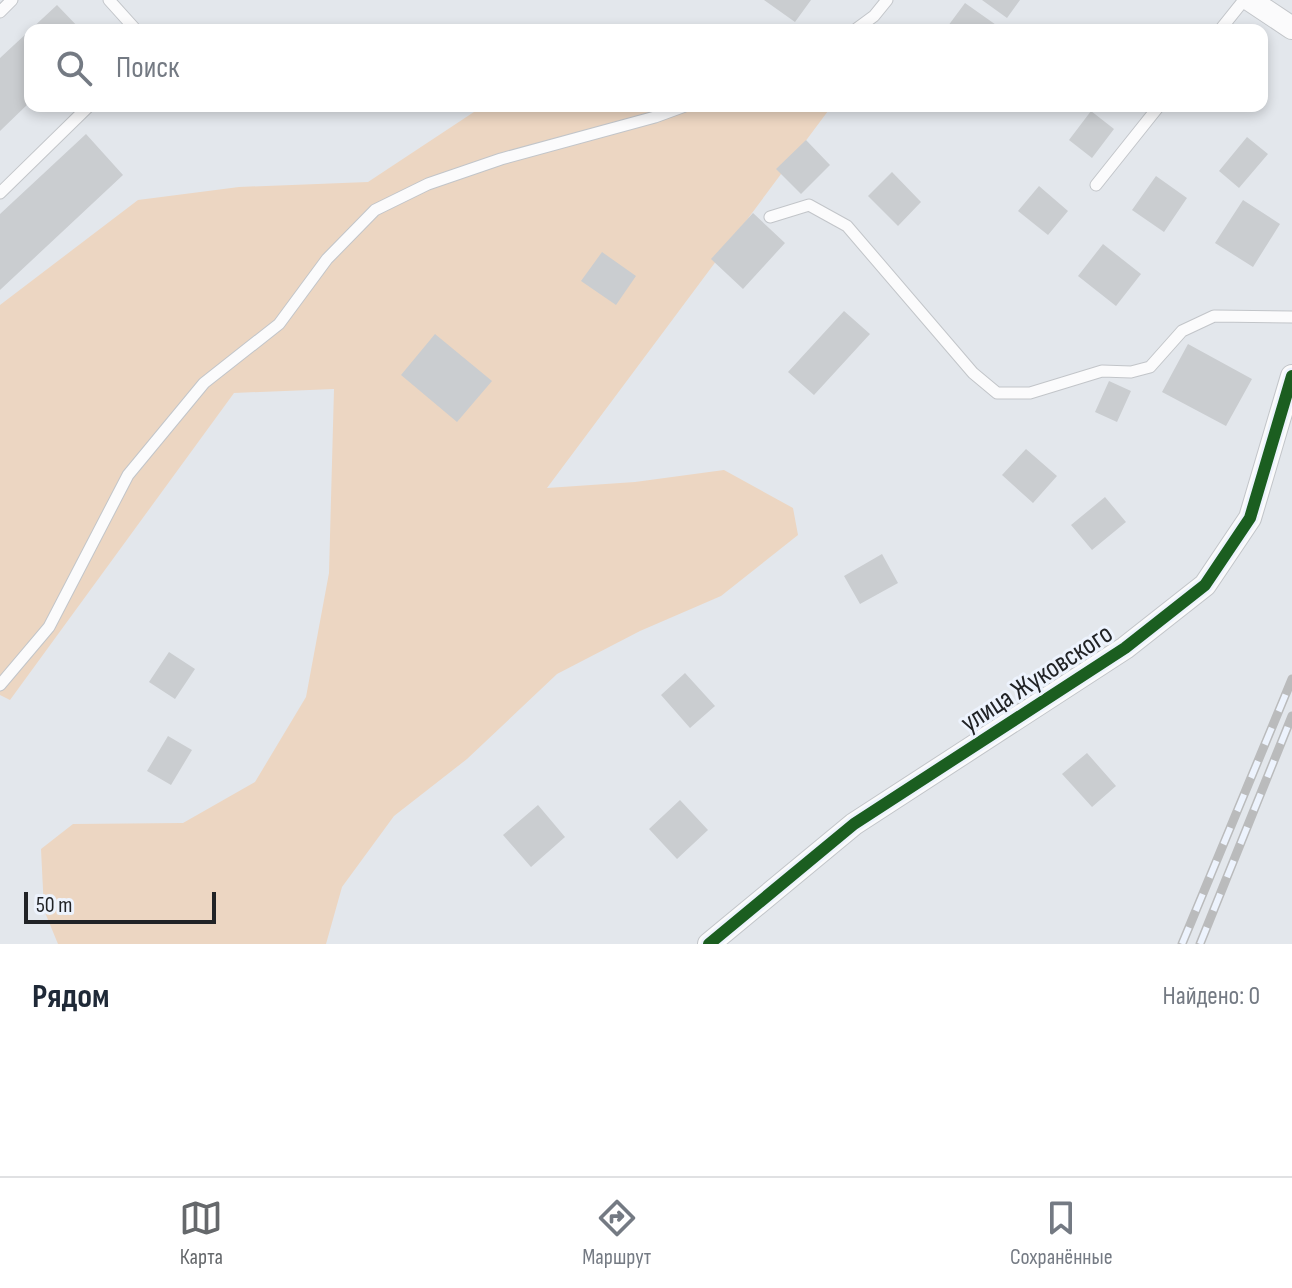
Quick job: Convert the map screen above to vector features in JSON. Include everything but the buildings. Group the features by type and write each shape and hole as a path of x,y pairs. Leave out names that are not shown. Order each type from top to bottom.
{"street":[{"path":"1250,0 1292,28"},
{"name":"улица Жуковского","path":"709,944 854,824 1125,648 1205,585 1250,518 1292,376"}],"lane":[{"path":"0,12 12,0"},
{"path":"109,0 131,24"},
{"path":"863,24 887,0"},
{"path":"1225,24 1244,0"},
{"path":"0,193 83,112"},
{"path":"0,685 49,627 128,475 204,383 279,324 327,259 375,210 442,179 501,159 669,112"},
{"path":"1096,185 1154,112"},
{"path":"770,217 809,205 847,226 973,373 997,393 1030,393 1102,371 1131,372 1150,367 1182,331 1214,316 1292,317"}],"shaded area":[{"path":"474,112 827,112 547,488 635,482 724,470 793,508 798,535 721,596 640,631 557,674 467,759 394,816 342,887 326,944 58,944 44,910 41,849 73,824 183,823 255,782 306,697 329,573 334,389 234,393 10,700 0,695 0,305 138,200 239,187 368,182"}],"railway":[{"path":"1182,944 1292,679"},
{"path":"1200,944 1292,716"}],"cycle path":[{"path":"709,944 854,824 1125,648 1205,585 1250,518 1292,376"}]}
